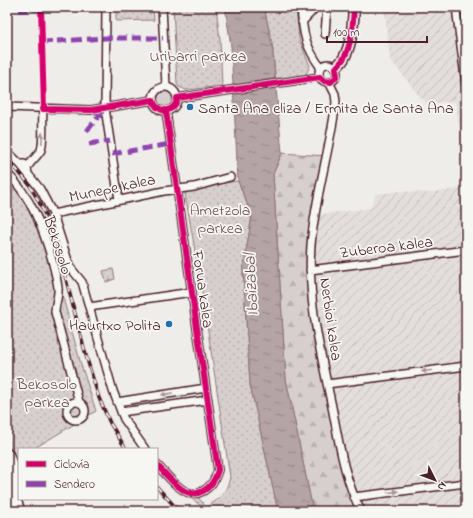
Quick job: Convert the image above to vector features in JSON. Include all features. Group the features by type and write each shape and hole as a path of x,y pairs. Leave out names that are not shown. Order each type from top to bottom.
{"highway":[{"path":"7,456 18,486"},
{"path":"7,483 18,511"},
{"path":"23,500 28,511"}],"street":[{"path":"106,7 105,108 119,200"},
{"path":"162,7 166,86"},
{"path":"301,7 303,33 307,45 312,56 321,68 320,77 324,81 329,82 334,81 337,76 336,68 344,58 349,45 354,7"},
{"path":"302,22 316,7"},
{"path":"325,34 326,7"},
{"path":"456,7 466,85"},
{"path":"321,68 329,64 336,68"},
{"path":"177,98 320,77"},
{"name":"Nerbioi kalea","path":"329,82 335,94 336,102 315,215 310,270 312,302 345,469 354,497 361,511"},
{"path":"166,86 174,90 177,98 175,105 170,110 166,111 159,109 154,104 153,96 158,89 166,86"},
{"path":"7,107 90,110 153,100"},
{"path":"28,174 27,168 30,162 37,156 41,149 43,109"},
{"name":"Forua kalea","path":"158,466 179,488 188,492 196,493 204,491 210,487 215,480 218,470 166,111"},
{"path":"7,151 20,164 40,189 53,214 70,266 82,282 117,402 124,419 144,448"},
{"path":"20,164 30,162"},
{"name":"Bekosolo","path":"7,173 25,195 34,212 47,244 58,289 55,312 79,402"},
{"path":"177,188 194,186 230,177"},
{"name":"Munepe kalea","path":"53,214 177,188"},
{"name":"Zuberoa kalea","path":"310,270 466,250"},
{"path":"89,307 192,292"},
{"path":"327,384 466,366"},
{"path":"117,402 206,388"},
{"path":"122,412 208,400"},
{"path":"354,497 466,483"}],"shaded area":[{"path":"384,7 466,7 466,181 456,102 427,103 420,97 390,59"},
{"path":"466,188 466,511 361,511 354,497 312,303 315,215 370,208 376,194 401,191 428,193"}],"green space":[{"path":"116,7 153,7 154,20 116,21"},
{"name":"Uribarri parkea","path":"173,7 216,7 220,39 222,86 186,90 179,87 177,84"},
{"path":"264,7 296,7 299,39 310,66 305,76 276,83 272,44"},
{"path":"165,91 172,96 173,99 168,106 165,107 158,102 157,99 162,92"},
{"path":"282,153 327,156 315,215 310,270 327,384 354,497 361,511 313,511 286,379 273,174"},
{"name":"Bekosolo parkea","path":"7,169 24,187 51,253 80,361 96,411 35,448 18,448 18,458 15,460 7,439"},
{"name":"Ametzola parkea","path":"238,181 252,216 243,270 250,384 278,511 208,511 188,496 197,496 206,507 222,495 227,487 230,477 202,291 184,188"},
{"path":"113,269 115,279 106,282 103,271"}],"water":[{"name":"Ibaizabal","path":"225,7 264,7 272,44 282,153 273,174 286,379 313,511 278,511 250,384 243,270 252,216 238,181 231,46"}],"railway":[{"path":"7,158 29,184 47,219 58,249 87,359 99,398 110,423 125,448"},
{"path":"158,488 179,511"}],"marked path":[{"path":"40,8 59,7"},
{"path":"19,10 40,9"},
{"path":"42,42 106,38 163,38"},
{"path":"87,131 105,108"},
{"path":"89,144 110,141"},
{"path":"112,154 171,144"}],"cycle path":[{"path":"41,7 44,109"},
{"path":"43,109 91,110 153,100 158,108 166,110 173,107 177,98 320,77 324,81 331,82 337,76 336,68 343,59 349,46 353,27 354,7"},
{"path":"158,466 176,485 192,493 198,493 208,487 216,477 218,470 166,111"}],"place":[{"name":"Santa Ana eliza / Ermita de Santa Ana","path":"190,107"},
{"name":"Haurtxo Polita","path":"169,324"}]}
